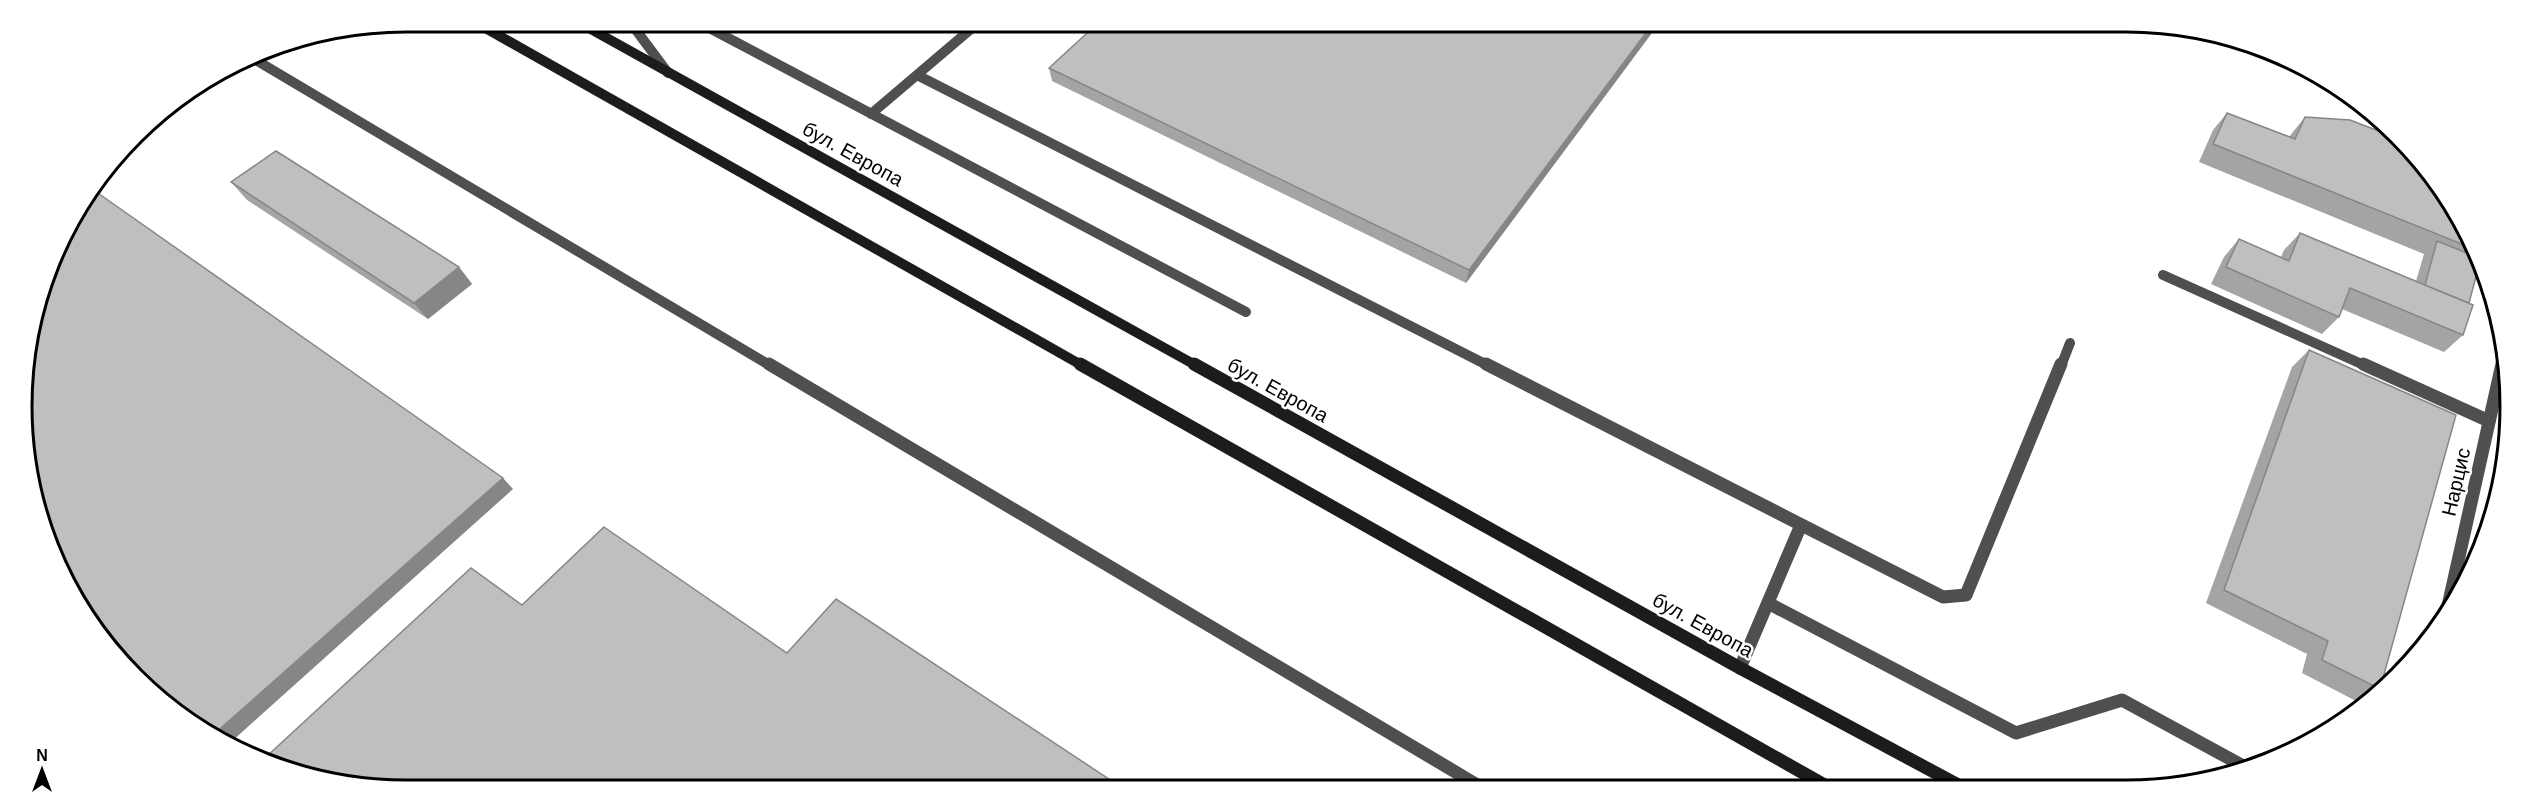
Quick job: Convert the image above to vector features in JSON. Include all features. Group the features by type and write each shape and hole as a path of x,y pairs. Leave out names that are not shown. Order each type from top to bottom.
{"main road":[{"path":"493,32 1816,780"},
{"name":"бул. Европа","path":"596,32 1740,668 1949,780"}],"street":[{"path":"638,32 669,74"},
{"path":"717,32 1246,312"},
{"path":"871,114 968,32"},
{"path":"259,62 1469,780"},
{"path":"918,75 1943,597 1966,595 2070,343"},
{"path":"2163,274 2489,421"},
{"name":"Нарцис","path":"2451,590 2499,377"},
{"path":"1740,668 1801,525"},
{"path":"1768,603 2016,733 2122,700 2238,763"}],"building":[{"path":"1088,32 1647,32 1469,270 1049,68"},
{"path":"2227,113 2295,139 2305,117 2350,120 2382,132 2423,178 2464,245 2213,144"},
{"path":"276,151 459,267 414,303 231,182"},
{"path":"98,193 503,478 219,730 198,717 159,688 141,671 124,653 95,614 70,572 60,549 44,503 39,479 32,430 32,382 39,333 44,309 60,263 70,240 95,198"},
{"path":"2300,233 2473,305 2463,335 2350,288 2339,317 2226,267 2239,239 2289,261"},
{"path":"2437,241 2468,253 2477,275 2469,303 2425,285"},
{"path":"2309,350 2456,415 2383,679 2375,686 2322,660 2328,641 2224,590"},
{"path":"604,527 787,653 836,599 1110,780 382,780 309,768 269,754 471,568 522,605"}]}
